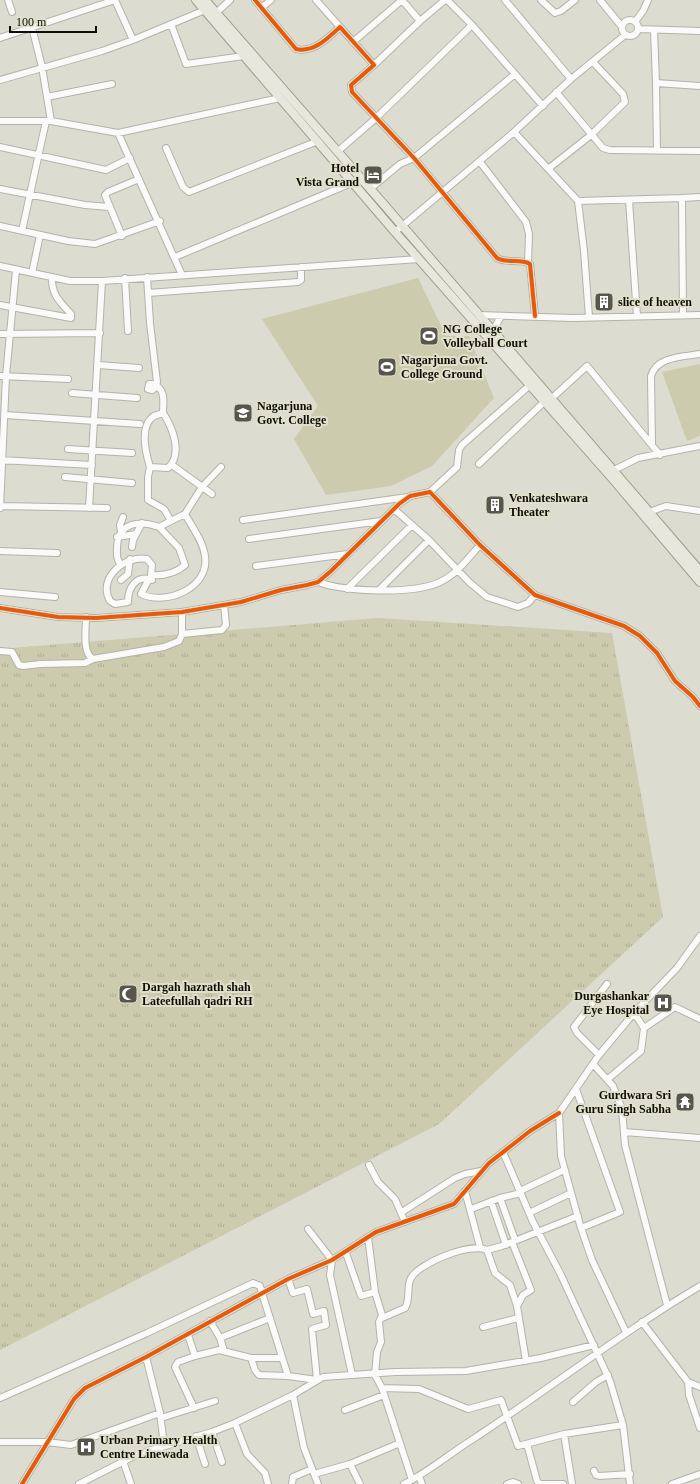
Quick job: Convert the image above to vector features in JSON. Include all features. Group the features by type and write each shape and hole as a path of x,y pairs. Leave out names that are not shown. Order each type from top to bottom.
{"main road":[{"path":"196,0 354,182 395,232 530,385 548,400 649,512 700,572"},
{"path":"205,0 479,315 700,582"}],"street":[{"path":"8,0 12,12"},
{"path":"0,38 115,0 133,40"},
{"path":"216,13 230,0"},
{"path":"255,0 296,49 301,50 313,48 324,41 340,26"},
{"path":"261,8 270,0"},
{"path":"316,0 374,65"},
{"path":"353,42 402,0 420,21"},
{"path":"528,263 506,262 497,258 414,158 375,118 352,92 350,87 420,21 446,0 472,26 543,106"},
{"path":"505,0 571,79"},
{"path":"541,0 555,13 561,11 575,0"},
{"path":"600,0 622,26 625,35"},
{"path":"635,22 643,11 648,0"},
{"path":"0,80 102,51 133,40 205,10"},
{"path":"622,26 626,22 635,22"},
{"path":"635,22 638,29"},
{"path":"172,24 186,64 244,56"},
{"path":"337,152 472,26"},
{"path":"22,231 48,121 47,97 42,67 32,28"},
{"path":"638,29 700,31"},
{"path":"395,232 480,162 571,79 625,35 634,36 638,29"},
{"path":"654,30 657,151"},
{"path":"548,169 591,135 625,102 623,94 593,62"},
{"path":"370,190 400,164 414,158 515,74"},
{"path":"656,83 700,86"},
{"path":"47,97 112,84"},
{"path":"556,92 603,148 610,150 657,151 700,150"},
{"path":"0,121 48,121 118,133 280,98"},
{"path":"514,132 578,201 584,251 588,317"},
{"path":"118,133 160,221 182,275"},
{"path":"166,148 183,188 189,192 318,141"},
{"path":"0,147 106,170 130,158"},
{"path":"480,162 526,222 529,234 528,263 531,267 535,316"},
{"path":"122,236 109,207 106,193 139,179"},
{"path":"175,258 354,182"},
{"path":"0,189 85,205 109,207"},
{"path":"578,201 700,197"},
{"path":"682,198 682,315"},
{"path":"629,200 637,316"},
{"path":"0,226 87,244 100,244 160,221"},
{"path":"32,273 40,235"},
{"path":"0,266 84,282 419,259"},
{"path":"148,293 298,282 302,278 302,267"},
{"path":"16,270 3,376 0,507 107,508"},
{"path":"0,305 71,318 71,314 54,294 51,287 52,277"},
{"path":"147,277 156,387 160,389 163,397 163,413 171,425 176,448 172,465 168,468 150,467"},
{"path":"125,278 128,331"},
{"path":"89,508 102,281"},
{"path":"479,315 588,317 700,315"},
{"path":"492,331 500,316"},
{"path":"0,334 100,333"},
{"path":"652,445 651,376 654,368 666,360 700,354"},
{"path":"98,365 139,368"},
{"path":"479,464 587,366 660,454"},
{"path":"3,376 68,379"},
{"path":"243,520 430,492 457,468 459,450 462,445 530,385"},
{"path":"72,393 137,398"},
{"path":"163,413 154,416 147,427 145,446 150,467 148,477 148,500 164,509 171,521"},
{"path":"3,419 94,421 140,424"},
{"path":"612,471 638,458 700,446"},
{"path":"68,449 93,452 132,453"},
{"path":"1,460 92,465"},
{"path":"172,465 212,494"},
{"path":"160,527 185,514 202,487 221,467"},
{"path":"65,477 132,483"},
{"path":"430,492 480,545 535,595 624,626 640,636 657,653 675,681 693,696 700,706"},
{"path":"0,608 51,616 86,617 182,612 224,605 318,582 381,521 410,496"},
{"path":"649,512 666,506 700,511"},
{"path":"394,509 412,524 487,597 508,605 521,607 528,603 535,595"},
{"path":"119,534 131,526 142,522 160,527 179,548 185,565 178,571 168,575 148,577 136,581 125,598 128,602 115,604 110,601 107,596 106,587 108,580 121,565 130,559 138,557 147,559 152,565 148,577 140,594 147,597 162,599 184,591 197,582 203,573 205,555 185,514"},
{"path":"121,565 116,556 120,525 123,517"},
{"path":"249,539 381,521"},
{"path":"132,547 142,522"},
{"path":"347,589 412,524"},
{"path":"119,534 136,534"},
{"path":"380,589 428,540"},
{"path":"318,582 347,589 429,587 444,581 458,569 480,545"},
{"path":"0,551 57,553"},
{"path":"256,566 348,554"},
{"path":"121,580 128,574 130,559"},
{"path":"0,592 55,597"},
{"path":"182,634 224,629 226,625 224,605"},
{"path":"0,651 12,652 19,665 23,666 85,663 93,659 168,646 180,641 182,634 182,612"},
{"path":"86,617 86,650 88,656 93,659"},
{"path":"22,1484 74,1399 85,1388 188,1335 288,1279 346,1253 383,1228 405,1222 454,1204 482,1171 503,1152 530,1131 559,1113 599,1055 634,1013 677,968 700,936"},
{"path":"599,1055 577,1033 574,1027 607,984"},
{"path":"644,1028 675,1007 700,1019"},
{"path":"608,1079 641,1051 644,1028 634,1013"},
{"path":"594,1064 608,1079 617,1094 622,1109 625,1145 667,1305"},
{"path":"576,1088 620,1212 581,1228"},
{"path":"559,1113 561,1156 581,1228 592,1260 626,1332"},
{"path":"624,1132 700,1138"},
{"path":"503,1152 538,1232 608,1375 623,1425 630,1484"},
{"path":"369,1165 378,1182 395,1199 402,1212 405,1222"},
{"path":"471,1209 521,1192 564,1170"},
{"path":"402,1212 455,1178 465,1174 482,1171"},
{"path":"465,1191 480,1247"},
{"path":"529,1212 571,1193"},
{"path":"500,1198 531,1290 523,1295 517,1306"},
{"path":"491,1201 506,1245"},
{"path":"412,1480 382,1388 375,1375 377,1352 381,1342 378,1322 382,1318 405,1308 408,1302 409,1283 415,1272 453,1252 480,1247 487,1250 506,1245 578,1216"},
{"path":"308,1229 332,1260 330,1276 352,1375"},
{"path":"368,1237 375,1292 382,1318"},
{"path":"487,1250 495,1273 510,1285 517,1306 526,1360"},
{"path":"346,1253 361,1296 375,1292"},
{"path":"288,1279 293,1293 307,1289 313,1314 324,1311 326,1325 312,1329 317,1380"},
{"path":"0,1398 148,1333 251,1284 260,1286 288,1376"},
{"path":"404,1484 419,1476 434,1464 599,1354 626,1332 667,1305 700,1286"},
{"path":"220,1338 270,1318"},
{"path":"482,1327 518,1318"},
{"path":"210,1322 220,1338 224,1351"},
{"path":"642,1322 691,1383 700,1387"},
{"path":"188,1335 196,1356"},
{"path":"80,1484 123,1461 164,1445 212,1432 235,1423 293,1395 323,1377 375,1375 395,1372 466,1371 526,1360 594,1344"},
{"path":"194,1408 175,1367 178,1362 214,1351 224,1351 251,1358 282,1358"},
{"path":"146,1357 161,1416 164,1445"},
{"path":"251,1358 255,1370 259,1375 288,1376 317,1380"},
{"path":"573,1402 596,1382 608,1375"},
{"path":"691,1383 700,1381"},
{"path":"691,1383 689,1395 700,1428"},
{"path":"382,1388 419,1389 468,1408 501,1400 508,1416 516,1445 527,1444 564,1434 623,1425"},
{"path":"293,1395 304,1448 318,1484"},
{"path":"345,1410 384,1395"},
{"path":"0,1442 47,1442 71,1445 161,1416 215,1401"},
{"path":"235,1423 247,1454 265,1473 268,1484"},
{"path":"212,1432 222,1462"},
{"path":"564,1434 572,1484"},
{"path":"196,1436 205,1464"},
{"path":"292,1484 293,1477 313,1471 350,1464 400,1443"},
{"path":"527,1444 532,1469 538,1483 563,1484"},
{"path":"123,1461 131,1484"},
{"path":"350,1464 360,1484"},
{"path":"594,1471 596,1475 599,1476 630,1474"},
{"path":"672,1484 700,1474"},
{"path":"419,1476 422,1484"},
{"path":"507,1484 513,1482 518,1484"}],"green space":[{"name":"Nagarjuna Govt. College Ground","path":"418,278 446,336 469,336 494,398 432,466 391,486 326,495 294,439 318,406 262,319"},
{"path":"700,364 700,436 687,441 662,372"},
{"path":"378,618 612,633 663,917 439,1124 0,1350 0,649"}],"cycle path":[{"path":"255,0 296,49 303,50 315,47 326,40 340,27 374,65 351,85 352,92 414,158 497,258 505,261 522,261 530,264 535,316"},
{"path":"0,608 58,617 96,618 182,612 241,602 281,590 307,585 318,582 331,571 399,504 410,496 430,492 480,545 535,595 624,626 640,636 657,653 675,681 693,697 700,706"},
{"path":"22,1484 74,1399 85,1388 146,1357 288,1279 332,1260 376,1232 454,1204 489,1163 530,1131 559,1113"}],"place":[{"name":"Hotel Vista Grand","path":"373,175"},
{"name":"slice of heaven","path":"604,302"},
{"name":"NG College Volleyball Court","path":"429,336"},
{"name":"Nagarjuna Govt. College Ground","path":"387,367"},
{"name":"Nagarjuna Govt. College","path":"243,413"},
{"name":"Venkateshwara Theater","path":"495,505"},
{"name":"Dargah hazrath shah Lateefullah qadri RH","path":"128,994"},
{"name":"Durgashankar Eye Hospital","path":"663,1003"},
{"name":"Gurdwara Sri Guru Singh Sabha","path":"685,1102"},
{"name":"Urban Primary Health Centre Linewada","path":"86,1447"}]}
